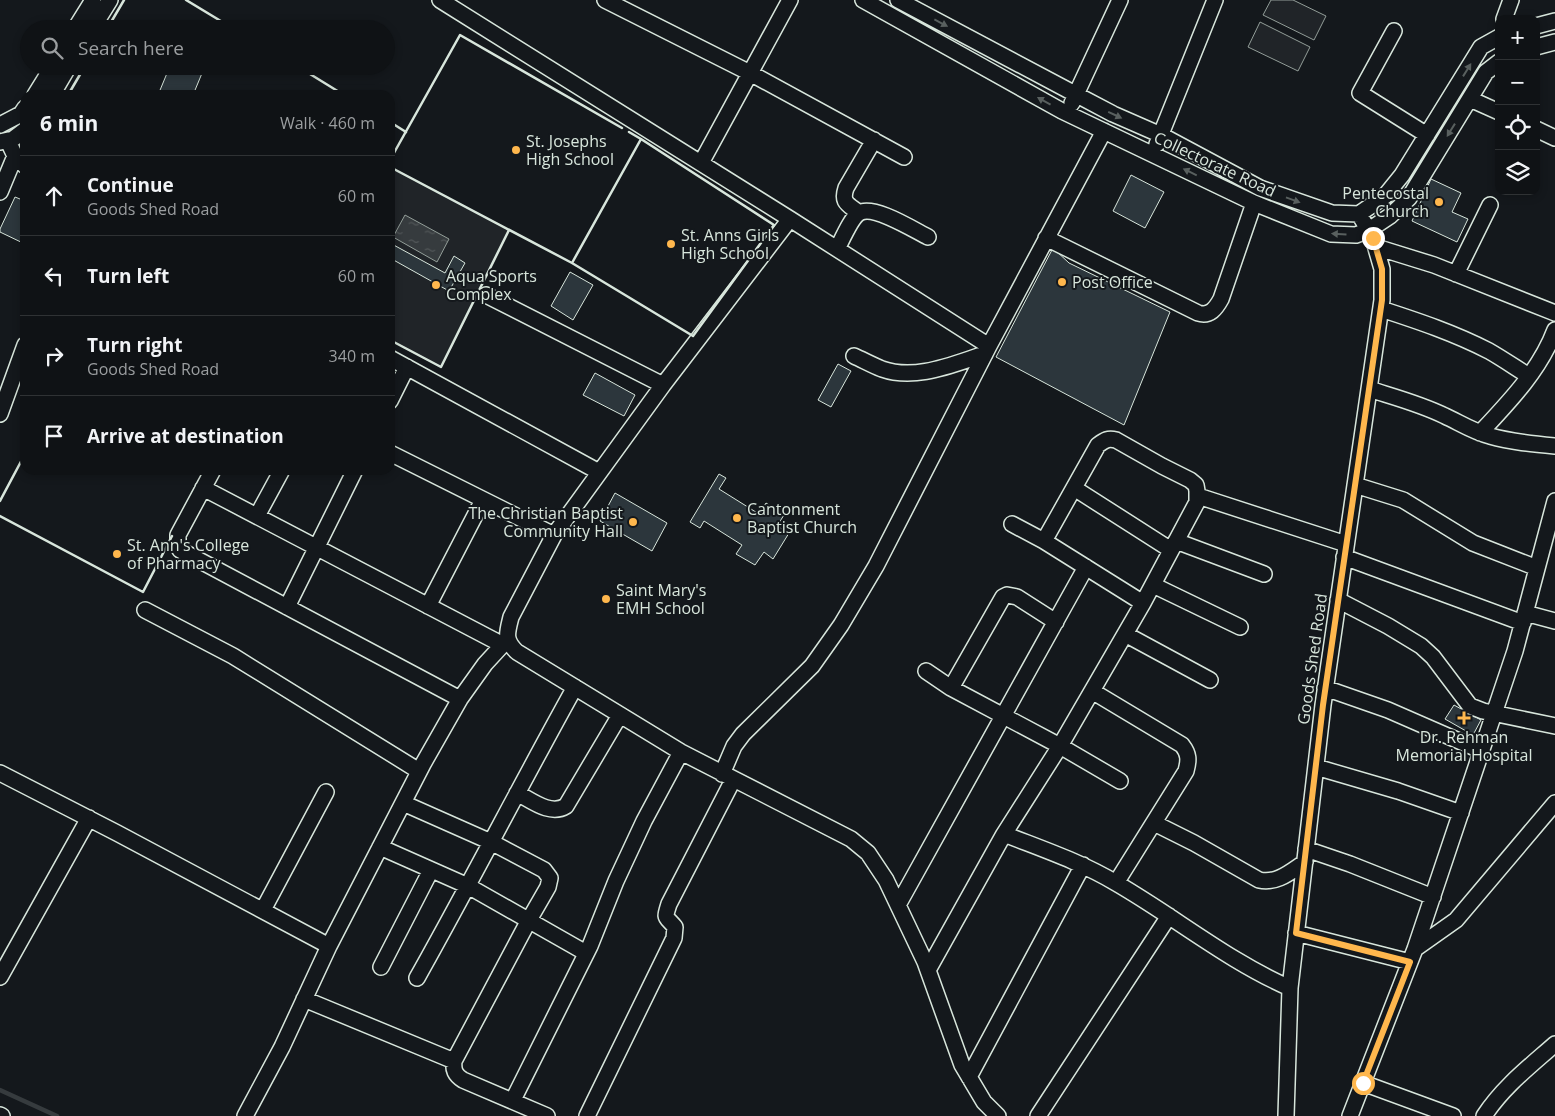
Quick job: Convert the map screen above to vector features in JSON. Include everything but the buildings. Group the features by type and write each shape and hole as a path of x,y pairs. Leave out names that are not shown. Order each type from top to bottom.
{"street":[{"path":"81,20 93,0"},
{"path":"98,20 110,0"},
{"path":"440,0 629,125 700,163 724,186 790,219 837,249 987,350"},
{"path":"605,0 750,73 904,157"},
{"path":"700,163 790,0"},
{"name":"Collectorate Road","path":"863,0 1067,113 1254,203 1331,234 1356,235 1368,230 1390,216 1409,198 1486,72 1495,65"},
{"name":"Collectorate Road","path":"898,0 1113,114 1161,135 1260,188 1332,213 1359,214"},
{"path":"1067,113 1120,0"},
{"path":"1153,154 1215,0"},
{"path":"1506,15 1512,0"},
{"path":"1540,25 1555,20"},
{"path":"1394,31 1360,93 1427,135"},
{"path":"1359,214 1385,196 1402,175 1482,48 1495,38"},
{"path":"1540,46 1555,42"},
{"path":"38,90 47,75"},
{"path":"55,90 64,75"},
{"path":"1470,99 1495,110"},
{"path":"0,125 20,114"},
{"path":"587,1116 674,938 675,927 667,920 666,916 669,904 728,777 734,746 743,734 812,666 841,625 876,566 987,350 1104,131"},
{"path":"1540,131 1555,138"},
{"path":"0,192 20,161 4,142 13,140 20,134"},
{"path":"859,213 844,201 844,195 846,188 874,140"},
{"path":"1046,238 1198,314 1206,314 1215,308 1221,299 1254,203"},
{"path":"1456,274 1490,205"},
{"path":"837,249 854,217 864,211 880,213 928,236"},
{"name":"Goods Shed Road","path":"1286,1116 1290,988 1296,933 1326,688 1380,309 1382,269 1373,238 1359,214"},
{"path":"245,1116 282,1047 329,946 419,771 460,699 485,664 505,642 510,617 554,535 663,385 790,219"},
{"path":"1376,247 1434,265 1555,313"},
{"path":"486,295 663,385"},
{"path":"1380,309 1465,339 1491,352 1529,376"},
{"path":"1480,433 1552,348 1555,330"},
{"path":"854,356 883,369 913,374 932,370 987,350"},
{"path":"0,414 20,359"},
{"path":"395,360 599,472"},
{"path":"395,392 408,367"},
{"path":"1369,389 1422,406 1480,433 1516,442 1555,446"},
{"path":"928,970 1004,834 1060,746 1153,585 1197,502 1196,486 1190,480 1116,440 1104,440 1098,445 1044,541"},
{"path":"395,456 554,535"},
{"path":"210,475 178,535 178,546 183,552 460,699"},
{"path":"257,516 279,475"},
{"path":"287,608 352,475"},
{"path":"1355,485 1403,500 1473,543 1538,568"},
{"path":"203,488 428,606 505,642 517,652 680,752 851,839 868,853 886,880 928,970 962,1065 984,1102 998,1116"},
{"path":"1074,488 1174,545 1264,574"},
{"path":"1198,496 1524,618 1555,621"},
{"path":"428,606 483,500"},
{"path":"1350,1116 1413,956 1482,751 1515,651 1555,502"},
{"path":"1012,524 1044,541 1143,603"},
{"path":"898,905 1086,567"},
{"path":"1153,585 1240,627"},
{"path":"951,688 1003,597 1007,595 1017,597 1056,622"},
{"path":"1338,600 1421,646 1433,657 1470,706 1483,711 1555,726"},
{"path":"145,610 233,656 419,771"},
{"path":"1125,634 1210,680"},
{"path":"926,671 951,688 1060,746 1120,781"},
{"path":"417,978 575,687"},
{"path":"1326,688 1388,710 1482,751"},
{"path":"1092,691 1182,745 1187,750 1189,757 1186,771 1116,883"},
{"path":"517,793 549,809 556,810 566,806 620,716"},
{"path":"513,1100 586,953 616,881 680,752"},
{"path":"1316,768 1398,790 1461,813"},
{"path":"0,773 89,818 329,946"},
{"path":"263,910 326,792"},
{"path":"403,803 491,842 548,873 550,878 548,887 454,1061 455,1073 458,1078 513,1100 528,1112 547,1116"},
{"path":"1413,956 1456,920 1555,803"},
{"path":"0,977 89,818"},
{"path":"1154,823 1194,843 1258,880 1266,882 1280,878 1305,856 1350,864 1433,897"},
{"path":"1004,834 1083,865 1116,883 1254,971 1290,988"},
{"path":"380,847 468,886 586,953"},
{"path":"969,1077 1083,865"},
{"path":"382,968 431,870"},
{"path":"1038,1116 1169,916"},
{"path":"1296,933 1413,956"},
{"path":"304,999 454,1061"},
{"path":"1484,1116 1495,1099 1555,1044"},
{"path":"1363,1083 1453,1116"}],"shaded area":[{"path":"1271,0 1293,0 1326,16 1314,40 1263,15"},
{"path":"1260,22 1310,47 1298,71 1248,47"},
{"name":"Aqua Sports Complex","path":"395,170 509,230 441,367 395,343"}],"water":[{"path":"405,215 449,239 437,262 395,238 395,233"}],"waterway":[{"path":"0,1090 57,1116"}],"wall":[{"path":"112,20 124,0"},
{"path":"186,0 219,20"},
{"path":"395,151 460,35 622,128"},
{"path":"71,90 80,75"},
{"path":"312,75 336,90"},
{"path":"395,125 405,133"},
{"path":"395,170 572,263 641,139 629,132"},
{"path":"641,139 774,225 693,336 572,263 641,139"},
{"path":"395,343 441,367 509,230 507,229"},
{"path":"0,501 20,463"},
{"path":"0,516 143,592 172,536"}],"place":[{"name":"St. Josephs High School","path":"516,150"},
{"name":"Pentecostal Church","path":"1439,202"},
{"name":"St. Anns Girls High School","path":"671,244"},
{"name":"Post Office","path":"1062,282"},
{"name":"Aqua Sports Complex","path":"436,285"},
{"name":"Cantonment Baptist Church","path":"737,518"},
{"name":"The Christian Baptist Community Hall","path":"633,522"},
{"name":"St. Ann's College of Pharmacy","path":"117,554"},
{"name":"Saint Mary's EMH School","path":"606,599"},
{"name":"Dr. Rehman Memorial Hospital","path":"1464,718"}],"route":[{"path":"1363,1083 1410,962 1296,933 1323,705 1382,300 1382,269 1373,238"}]}
